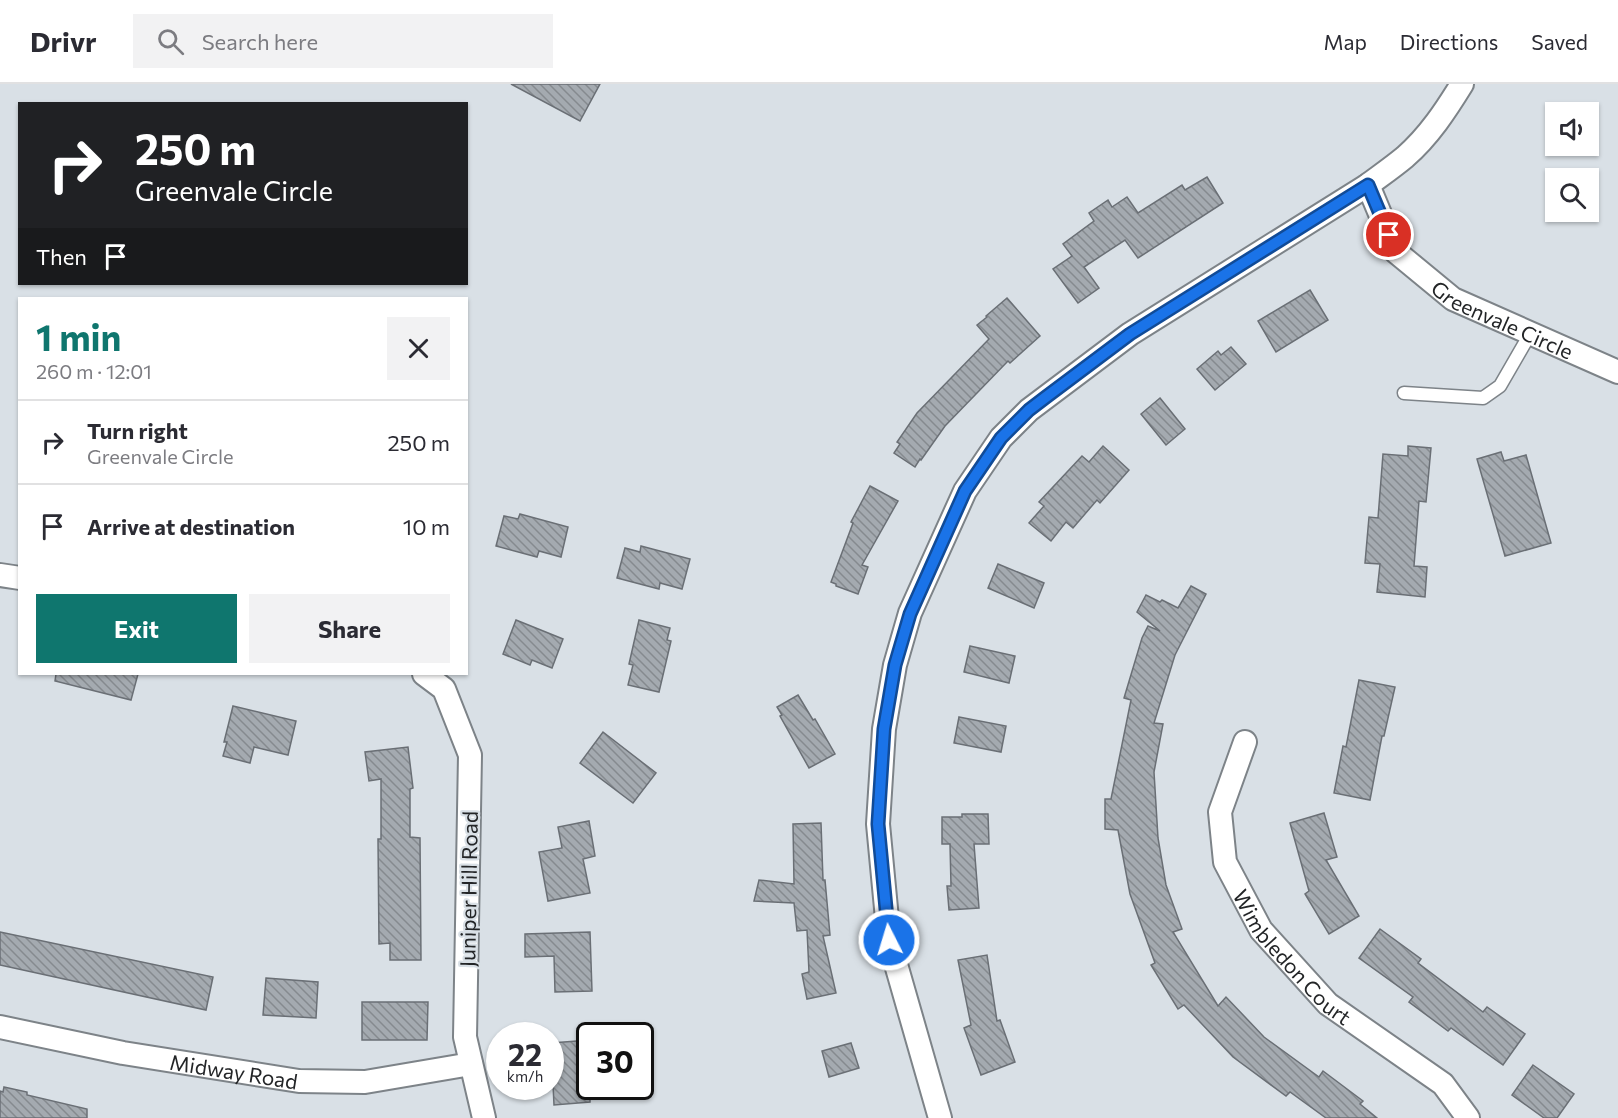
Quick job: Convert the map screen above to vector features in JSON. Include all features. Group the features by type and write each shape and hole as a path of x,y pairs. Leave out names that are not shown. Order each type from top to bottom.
{"street":[{"path":"940,1118 889,940 878,824 884,729 895,665 910,614 965,491 1001,438 1029,410 1130,334 1368,185 1405,157 1424,138 1462,84"},
{"name":"Greenvale Circle","path":"1368,185 1396,252 1453,299 1618,372"},
{"path":"0,575 18,578"},
{"name":"Juniper Hill Road","path":"425,675 444,689 470,754 465,1037 484,1118"},
{"name":"Wimbledon Court","path":"1245,742 1220,812 1225,862 1261,930 1328,1004 1443,1084 1467,1118"},
{"name":"Midway Road","path":"0,1027 123,1053 299,1082 365,1082 471,1064"}],"lane":[{"path":"1404,393 1483,398 1500,386 1530,334"}],"building":[{"path":"511,84 600,84 580,121"},
{"path":"1207,177 1223,203 1138,258 1125,240 1084,267 1099,288 1078,303 1053,269 1072,256 1063,244 1094,221 1089,213 1108,200 1112,207 1127,197 1138,213 1182,185 1185,190"},
{"path":"1310,290 1328,320 1276,352 1258,321"},
{"path":"1007,298 1040,336 1010,363 1008,361 945,426 915,467 894,453 900,444 897,442 917,413 989,339 977,325"},
{"path":"1231,347 1246,364 1215,390 1197,369 1218,351 1221,355"},
{"path":"1160,398 1185,429 1166,445 1141,414"},
{"path":"1103,446 1129,470 1100,503 1097,500 1073,528 1066,522 1051,541 1029,523 1044,506 1039,502 1082,456 1089,462"},
{"path":"1408,446 1431,448 1426,502 1419,501 1414,566 1427,567 1425,597 1377,592 1380,564 1365,563 1369,517 1378,518 1383,454 1408,456"},
{"path":"1501,452 1504,461 1526,455 1551,543 1505,556 1477,459"},
{"path":"870,486 898,501 862,565 868,567 858,594 831,582 853,523 851,522"},
{"path":"520,514 568,527 561,557 539,551 537,557 496,546 504,516 518,519"},
{"path":"641,546 690,559 682,589 660,583 659,589 617,578 625,548 640,552"},
{"path":"998,564 1044,583 1034,608 988,588"},
{"path":"1191,586 1206,594 1175,655 1154,723 1163,724 1154,772 1158,838 1166,885 1182,929 1173,932 1218,1006 1226,997 1264,1037 1319,1077 1323,1071 1363,1101 1360,1104 1377,1118 1326,1118 1290,1092 1286,1096 1233,1057 1184,1005 1178,1009 1151,965 1155,963 1130,894 1118,830 1105,829 1105,799 1111,799 1131,700 1124,698 1142,638 1148,626 1160,631 1137,612 1146,595 1178,608"},
{"path":"516,620 563,639 552,668 532,660 530,665 503,654"},
{"path":"639,620 670,628 667,640 671,641 659,692 628,685 633,665 629,664"},
{"path":"970,646 1015,656 1009,683 964,672"},
{"path":"56,675 138,675 131,700 55,681"},
{"path":"1359,680 1395,687 1384,736 1382,736 1370,800 1334,793"},
{"path":"798,695 835,754 809,768 777,707"},
{"path":"233,706 296,721 288,755 254,747 250,763 223,756"},
{"path":"959,717 1006,726 1001,752 954,743"},
{"path":"603,732 656,773 633,803 580,763"},
{"path":"408,747 413,788 410,789 410,837 420,838 421,960 390,960 390,943 379,944 378,839 381,839 381,779 369,781 365,752"},
{"path":"1324,813 1337,857 1326,860 1359,916 1329,934 1305,894 1309,891 1290,823"},
{"path":"962,814 988,814 989,844 974,844 979,908 949,910 947,886 951,886 950,844 942,844 942,817 962,817"},
{"path":"589,821 595,856 583,859 590,893 548,901 539,852 562,848 558,827"},
{"path":"821,823 823,880 825,880 830,935 823,936 836,993 807,999 802,974 809,972 807,930 797,931 794,903 754,901 759,880 794,884 793,824"},
{"path":"1380,929 1421,959 1418,963 1483,1012 1487,1007 1525,1034 1503,1065 1451,1028 1448,1031 1409,1002 1413,997 1359,958"},
{"path":"0,932 213,977 206,1010 0,965"},
{"path":"590,932 592,991 555,992 554,956 525,957 525,934"},
{"path":"987,955 997,1021 1000,1020 1015,1062 981,1075 964,1028 971,1025 958,960"},
{"path":"266,978 318,982 316,1018 263,1015"},
{"path":"362,1002 428,1002 427,1040 362,1040"},
{"path":"576,1041 576,1100 590,1100 590,1102 554,1105 554,1100 564,1100 564,1042"},
{"path":"851,1043 859,1068 829,1077 822,1051"},
{"path":"1533,1065 1574,1094 1557,1118 1544,1118 1512,1095"},
{"path":"4,1087 27,1092 27,1095 87,1109 87,1118 0,1118 0,1091 3,1092"}],"route":[{"path":"889,940 878,824 884,729 895,665 910,614 965,491 1001,438 1029,410 1130,334 1368,185 1389,235"}]}
